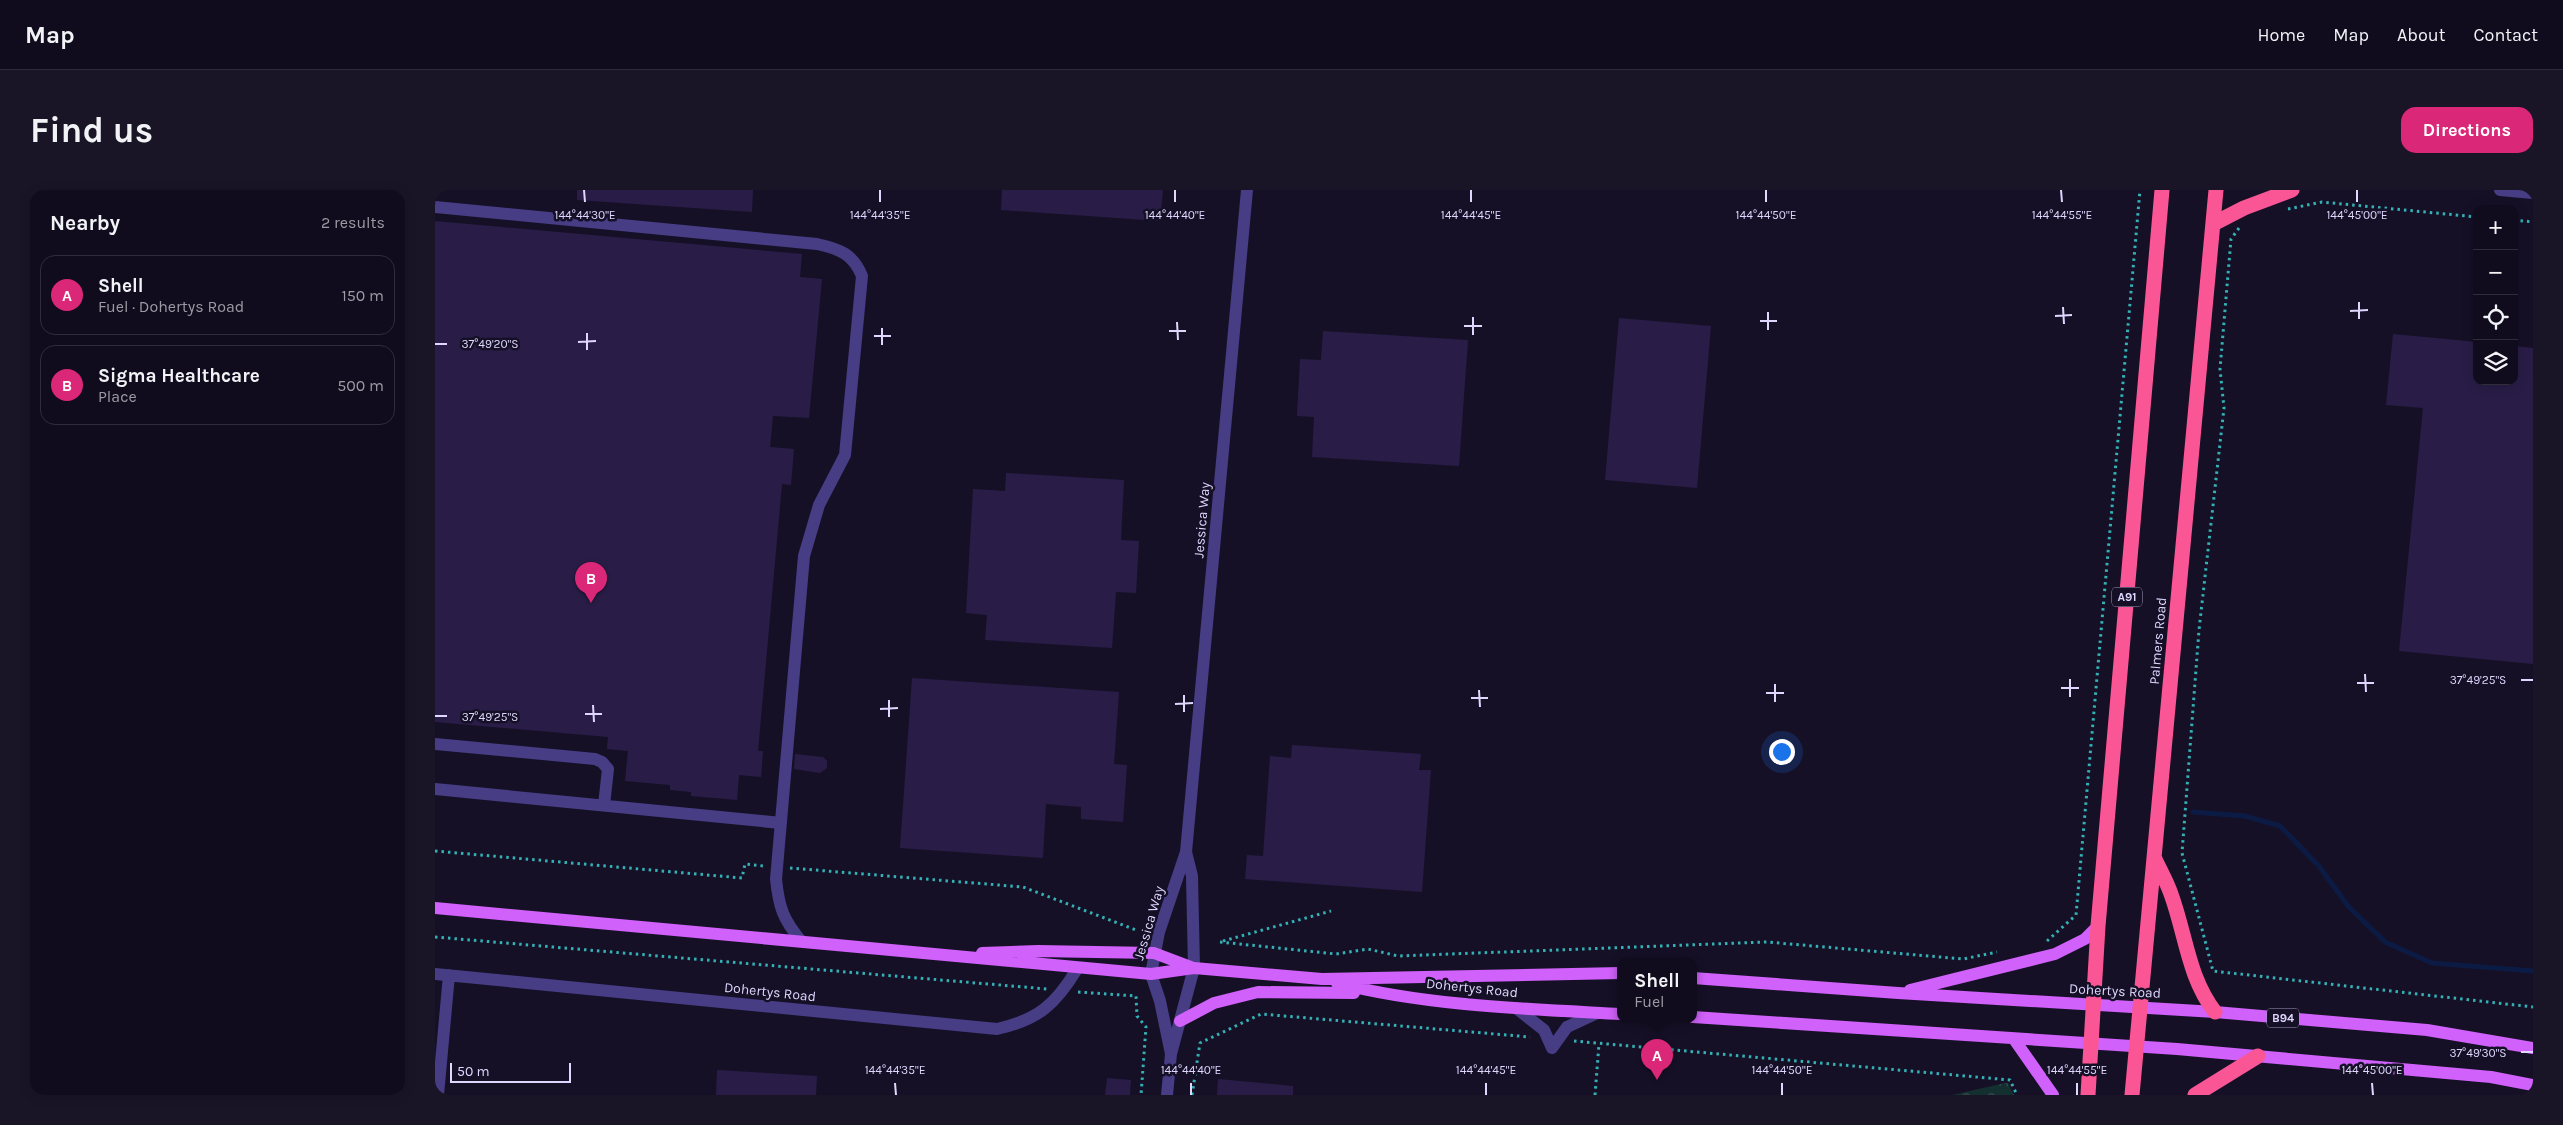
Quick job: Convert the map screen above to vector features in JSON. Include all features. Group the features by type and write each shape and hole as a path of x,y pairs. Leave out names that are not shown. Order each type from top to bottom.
{"highway":[{"name":"A91","path":"2088,1095 2099,926 2162,190"},
{"name":"Palmers Road","path":"2132,1095 2216,190"},
{"path":"2213,224 2243,208 2292,190"},
{"path":"2154,857 2171,894 2192,972 2205,998 2215,1012"},
{"path":"2195,1095 2258,1056"}],"main road":[{"name":"Dohertys Road","path":"435,908 952,955 1077,969 1151,974 1194,968 1322,979 1617,973"},
{"path":"1898,993 2055,954 2085,939 2099,926"},
{"name":"Dohertys Road","path":"952,955 1038,951 1153,953 1194,968"},
{"name":"Dohertys Road","path":"1697,978 1898,993 2215,1012 2427,1030 2533,1048"},
{"name":"Dohertys Road","path":"1322,979 1374,993 1516,1008 1617,1014"},
{"path":"1180,1021 1214,1003 1258,992 1374,993"},
{"path":"1697,1017 2137,1046 2491,1077 2533,1084"},
{"path":"2014,1038 2053,1095"}],"street":[{"name":"Jessica Way","path":"1151,974 1153,953 1186,852 1247,190"},
{"path":"2501,190 2533,193"},
{"path":"435,207 817,244 837,248 857,263 862,276 845,455 819,505 804,556 777,866 778,898 785,922 801,941"},
{"path":"435,744 595,759 602,762 607,770 604,806"},
{"path":"435,789 781,822"},
{"name":"Jessica Way","path":"1171,1054 1194,968 1192,876 1186,852"},
{"name":"Dohertys Road","path":"435,974 997,1029 1012,1026 1047,1009 1064,990 1077,969"},
{"path":"1151,974 1160,1001 1171,1054 1167,1095"},
{"path":"437,1095 449,975"},
{"path":"1516,1008 1553,1039 1567,1027 1597,1013"}],"path":[{"path":"2045,942 2076,915 2140,190"},
{"path":"2321,202 2473,217"},
{"path":"2518,220 2533,222"},
{"path":"2240,227 2231,239 2230,248 2220,369 2224,408 2199,630 2182,853 2213,971 2533,1006"},
{"path":"435,851 742,878 745,864 1023,887 1136,930"},
{"path":"1331,911 1220,942 1336,954 1368,949 1398,956 1767,942 1963,959 1999,952"},
{"path":"435,938 1136,996 1137,1016 1146,1027 1141,1095"},
{"path":"1191,1095 1199,1043 1261,1014 2010,1080 2017,1095"},
{"path":"1595,1095 1599,1044"}],"green space":[{"path":"2008,1083 2014,1095 1952,1095"}],"building":[{"path":"577,190 753,190 752,212 577,200"},
{"path":"1002,190 1163,190 1160,221 1001,210"},
{"path":"435,221 802,254 800,277 822,279 809,418 773,416 770,447 794,449 791,485 782,484 758,751 763,751 761,777 739,775 737,800 691,796 691,792 670,790 670,785 625,781 628,751 607,749 608,737 435,722"},
{"path":"1619,318 1711,326 1697,488 1605,480"},
{"path":"1323,331 1468,340 1459,466 1312,457 1314,417 1297,416 1300,359 1321,360"},
{"path":"2393,334 2473,342 2473,385 2518,385 2518,346 2533,348 2533,664 2399,651 2423,408 2386,405"},
{"path":"1006,473 1124,480 1121,540 1139,541 1136,593 1116,592 1112,648 985,640 987,615 966,613 973,489 1005,491"},
{"path":"912,678 1119,692 1114,764 1127,765 1123,822 1081,819 1081,807 1046,804 1043,858 900,848"},
{"path":"1292,745 1421,754 1419,770 1431,770 1422,892 1245,879 1247,855 1263,856 1270,756 1291,758"},
{"path":"795,754 823,757 827,761 827,768 820,773 794,769"},
{"path":"717,1070 817,1076 816,1095 716,1095"},
{"path":"1107,1078 1131,1080 1130,1095 1105,1095"},
{"path":"1218,1079 1293,1086 1293,1095 1217,1095"}],"waterway":[{"path":"2193,812 2245,816 2280,826 2318,865 2349,907 2385,942 2432,963 2533,971"}],"place":[{"name":"Sigma Healthcare","path":"591,603"},
{"name":"Shell","path":"1657,1080"}]}
